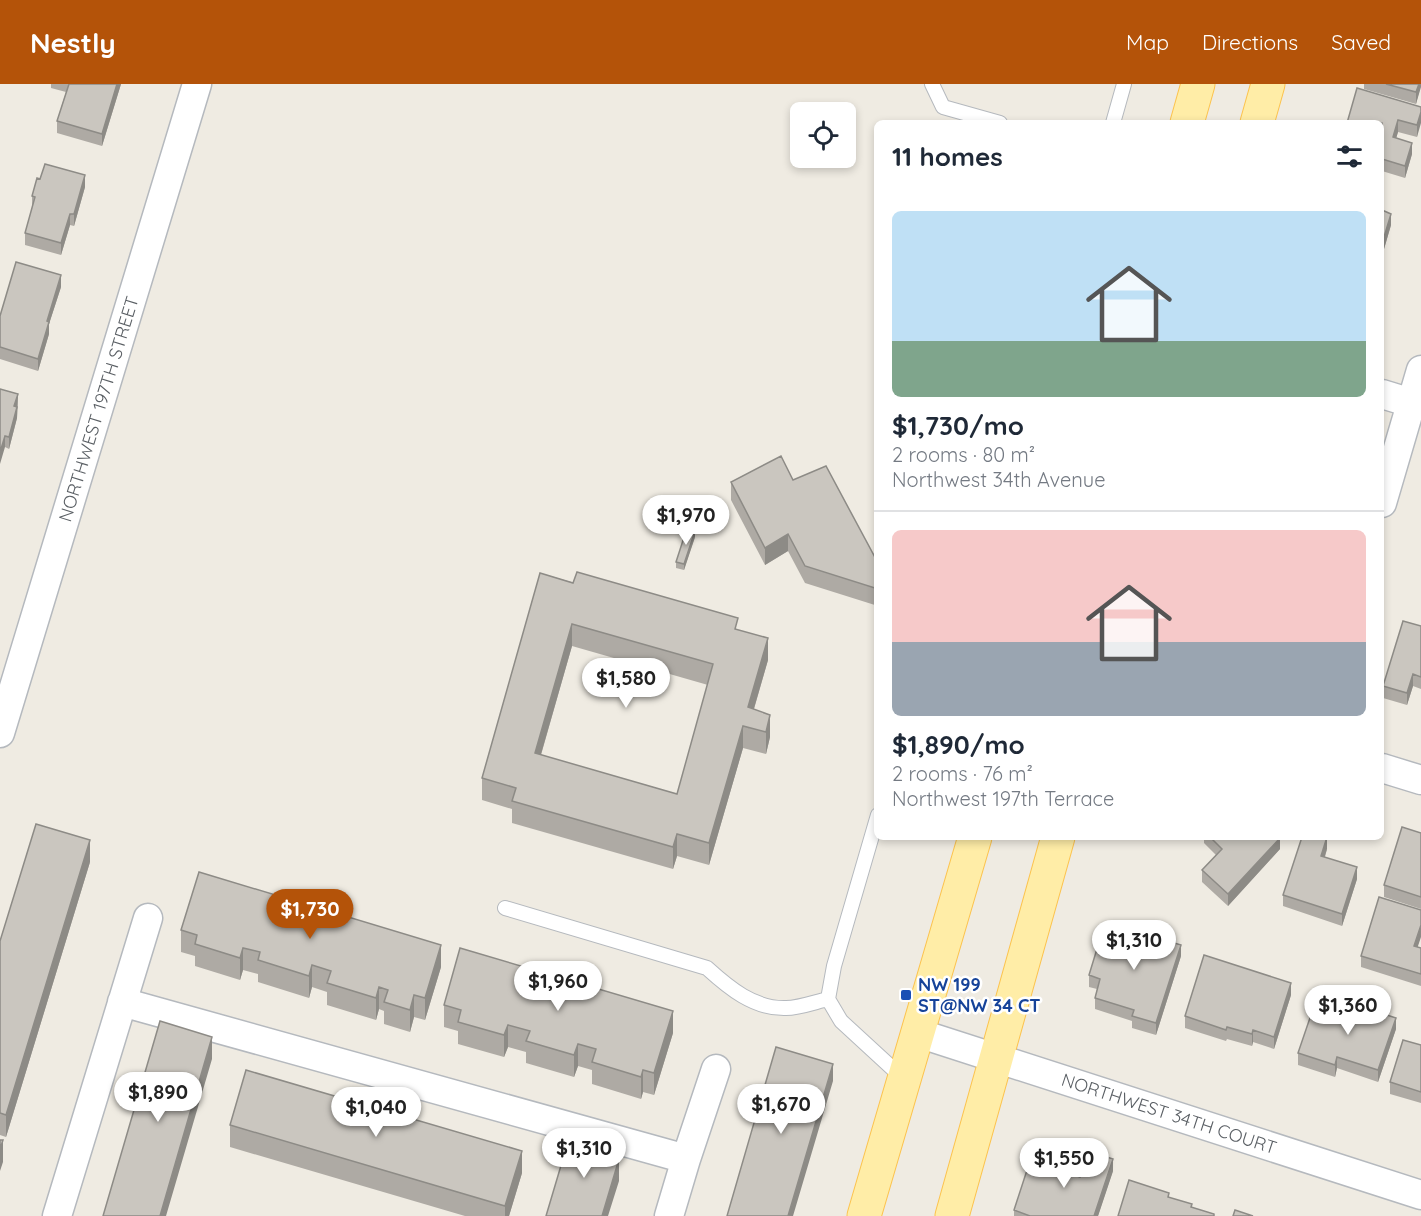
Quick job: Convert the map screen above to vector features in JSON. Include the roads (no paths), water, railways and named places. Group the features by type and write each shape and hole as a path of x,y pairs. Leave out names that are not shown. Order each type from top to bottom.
{"main road":[{"path":"1187,120 1198,84"},
{"path":"1258,120 1268,84"},
{"path":"864,1216 974,840"},
{"path":"952,1216 1057,840"}],"street":[{"name":"NORTHWEST 197TH STREET","path":"0,733 197,84"},
{"path":"1384,497 1416,405 1421,370"},
{"path":"1384,395 1416,405"},
{"path":"1384,769 1421,780"},
{"path":"57,1216 148,918"},
{"path":"122,1002 686,1159"},
{"name":"NORTHWEST 34TH COURT","path":"918,1033 1421,1195"},
{"path":"669,1216 716,1069"}],"lane":[{"path":"932,84 943,107 989,120"},
{"path":"1114,120 1124,84"},
{"path":"874,829 834,966 828,999 841,1021 904,1079"},
{"path":"505,909 707,968 728,987 755,1002 785,1008 828,999"}],"place":[{"name":"NW 199 ST@NW 34 CT","path":"906,995"}]}
